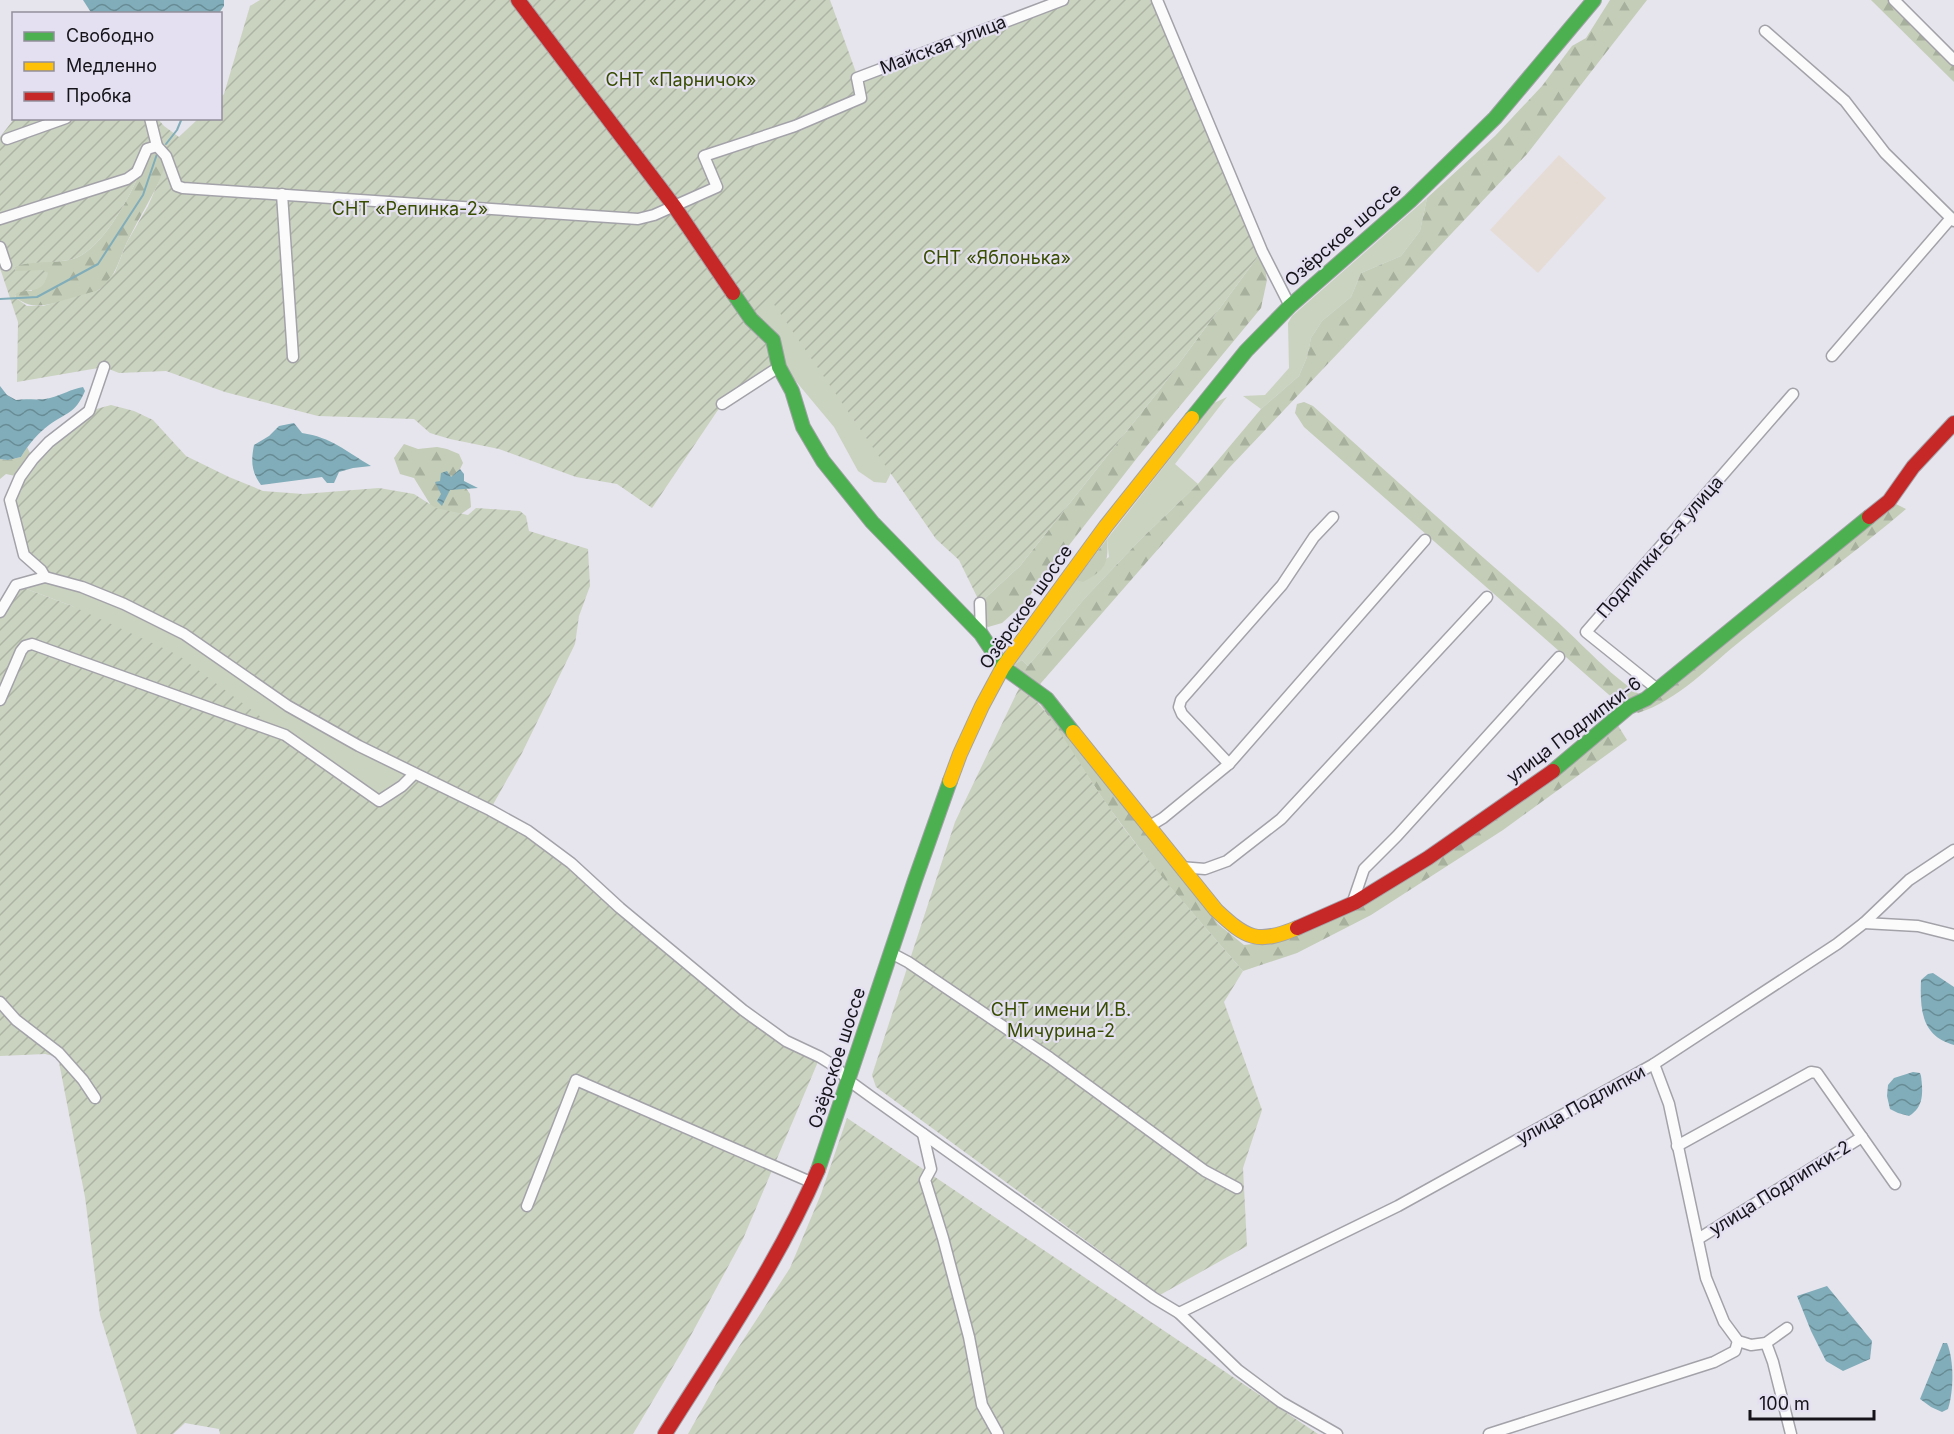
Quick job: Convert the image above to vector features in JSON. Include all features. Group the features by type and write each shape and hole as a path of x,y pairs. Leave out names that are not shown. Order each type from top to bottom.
{"street":[{"path":"518,0 674,206 751,320 773,340 779,367 792,391 803,427 823,461 872,522 981,634 1003,667"},
{"name":"Майская улица","path":"674,206 717,187 704,156 795,126 861,98 857,78 1063,0"},
{"path":"1157,0 1262,252 1290,306"},
{"name":"Озёрское шоссе","path":"669,1432 760,1282 799,1214 813,1183 963,748 1003,667 1106,526 1219,383 1290,306 1410,201 1495,118 1594,0"},
{"path":"1894,0 1954,60"},
{"path":"1765,31 1845,101 1885,153 1952,219 1832,356"},
{"path":"7,139 60,120"},
{"path":"150,120 157,146 166,156 173,180 177,186 183,188 638,219 647,218 674,206"},
{"path":"0,219 128,179 137,172 147,149 157,146"},
{"path":"282,194 293,357"},
{"path":"0,248 6,265"},
{"path":"45,577 24,555 10,500 20,477 33,459 49,442 89,411 104,367"},
{"path":"722,404 779,367"},
{"name":"Подлипки-6-я улица","path":"1657,689 1586,632 1793,394"},
{"name":"улица Подлипки-6","path":"1003,667 1047,699 1180,867 1216,910 1239,932 1258,938 1285,933 1352,904 1428,858 1544,778 1629,707 1646,699 1889,501 1913,467 1954,423"},
{"path":"1229,764 1182,714 1179,707 1181,700 1282,585 1314,537 1333,517"},
{"path":"1148,827 1163,818 1229,764 1425,540"},
{"path":"0,612 16,585 45,577 82,587 184,634 288,706 414,774 528,831 571,863 620,908 743,1010 786,1041 828,1062 848,1080 923,1134 1154,1298 1179,1313 1238,1370 1281,1402 1337,1434"},
{"path":"1180,867 1206,869 1227,861 1281,819 1487,597"},
{"path":"980,603 981,634"},
{"path":"0,700 21,651 25,646 32,644 285,735 379,801 402,786 414,774"},
{"path":"1352,904 1364,869 1397,836 1558,657"},
{"name":"улица Подлипки","path":"1179,1313 1398,1206 1654,1064 1837,944 1864,923 1909,880 1954,850"},
{"path":"1864,923 1918,926 1954,935"},
{"path":"891,953 908,962 1050,1058 1205,1171 1237,1188"},
{"path":"0,1002 16,1020 59,1053 83,1080 95,1098"},
{"name":"улица Подлипки-2","path":"1654,1064 1669,1104 1706,1278 1724,1322 1738,1341"},
{"name":"улица Подлипки-2","path":"1677,1146 1811,1072 1817,1073 1895,1184"},
{"path":"527,1206 576,1080 813,1183"},
{"path":"923,1134 931,1168 925,1180 969,1337 982,1405 998,1434"},
{"name":"улица Подлипки-2","path":"1698,1239 1862,1137"},
{"path":"1489,1434 1714,1362 1735,1351 1738,1341 1751,1345 1766,1342 1787,1328"},
{"path":"1766,1342 1791,1434"}],"shaded area":[{"path":"1559,155 1606,198 1538,273 1490,230"}],"green space":[{"path":"260,0 830,0 858,78 1063,0 1157,0 1262,251 1161,388 1020,566 980,603 959,560 936,539 773,303 751,319 773,340 779,367 722,404 652,508 617,484 576,477 499,449 430,433 414,419 318,416 225,392 166,371 119,373 104,367 17,382 18,322 0,268 0,137 13,120 159,120 179,137 197,120 222,120 222,96 250,6","holes":["153,150 163,156 165,167 148,206 127,242 115,272 99,290 43,306 27,306 16,298 15,294 35,290 43,285 48,273 43,270 16,271 14,267 73,259 85,253 97,243 119,213 137,181 148,153"]},
{"path":"1610,0 1647,0 1527,154 1229,468 1037,690 1016,669 1015,664 1022,660 1028,666 1085,598 1198,484 1261,409 1299,376 1307,357 1311,338 1322,321 1351,297 1361,273 1401,256 1420,231 1427,198 1495,136 1542,86 1572,46 1586,38"},
{"path":"1871,0 1891,0 1954,63 1954,82"},
{"path":"153,150 159,152 166,167 113,273 105,284 100,289 86,295 47,305 32,305 16,298 15,294 18,291 32,291 27,271 16,271 14,267 28,263 73,259 97,243 119,213 137,181 148,153"},
{"path":"717,187 773,302 891,473 886,483 874,482 858,471 834,427 789,373 751,319"},
{"path":"1427,198 1420,231 1401,256 1361,273 1351,297 1322,321 1311,338 1307,357 1299,376 1261,409 1243,396 1265,395 1289,368 1288,323 1292,316"},
{"path":"1262,251 1267,280 1261,308 1137,458 1024,603 1002,623 988,627 981,621 980,603 1020,566 1161,388"},
{"path":"1227,397 1175,464 1198,484 1085,598 1028,666 1022,660 1015,664 1076,580 1109,557 1107,539 1214,403"},
{"path":"1304,402 1313,406 1552,617 1610,672 1649,700 1892,502 1906,509 1681,691 1638,713 1616,701 1304,427 1295,413 1297,404"},
{"path":"111,405 134,411 153,420 186,456 263,491 303,494 379,488 414,494 436,508 468,515 476,508 520,511 526,516 529,531 588,549 590,586 579,616 575,644 522,753 490,810 528,831 743,1010 820,1057 743,1239 684,1348 633,1434 220,1434 219,1429 185,1423 173,1434 137,1434 100,1315 85,1197 58,1057 45,1054 0,1056 0,612 16,585 72,606 178,655 285,735 379,801 414,775 359,746 184,634 45,577 24,555 10,500 33,459 89,411"},
{"path":"404,444 418,449 437,447 459,454 463,463 451,478 449,490 466,488 470,494 471,507 461,514 425,520 430,504 414,478 400,474 394,458"},
{"path":"27,447 33,459 20,477 6,474 0,479 0,459 21,457"},
{"path":"1107,539 1107,555 1101,570 1083,582 1076,580"},
{"path":"45,577 124,604 414,774 379,801 72,606 16,585"},
{"name":"СНТ имени И.В. Мичурина-2","path":"1021,684 1045,711 1138,847 1243,971 1224,1002 1262,1110 1243,1168 1247,1246 1160,1295 876,1087 872,1075 955,822"},
{"path":"1038,701 1054,713 1218,924 1244,945 1271,942 1319,926 1384,892 1617,724 1627,740 1503,830 1371,915 1297,953 1243,971 1158,873 1107,805"},
{"path":"847,1118 1318,1434 688,1434 725,1368 790,1268 821,1194"}],"water":[{"path":"83,0 224,0 224,6 220,12 91,12"},
{"path":"0,386 7,395 16,400 46,399 83,387 85,391 78,404 41,432 21,457 8,460 0,459"},
{"path":"294,423 302,433 322,438 371,466 339,472 334,483 327,483 322,477 261,485 253,466 254,445 269,436 279,426"},
{"path":"460,469 464,474 464,481 478,488 450,490 442,506 437,501 441,494 435,482 440,481 441,473 447,471 451,477"},
{"path":"1933,973 1954,987 1954,1045 1935,1035 1929,1028 1922,1011 1921,980"},
{"path":"1913,1072 1920,1073 1922,1093 1920,1104 1909,1116 1890,1109 1887,1096 1888,1085 1894,1078"},
{"path":"1827,1286 1872,1341 1870,1359 1843,1371 1826,1361 1797,1296"},
{"path":"1943,1343 1947,1343 1949,1350 1952,1375 1948,1409 1942,1412 1920,1399"}],"waterway":[{"path":"166,144 177,130 181,120"},
{"path":"0,299 37,297 98,264 143,195 157,154"}],"traffic: fast":[{"path":"1192,418 1246,351 1290,306 1410,201 1495,118 1594,0"},
{"path":"733,293 751,319 773,340 779,367 792,391 803,427 823,461 872,522 981,634 1003,667 1047,699 1073,732"},
{"path":"1553,771 1629,707 1646,699 1869,517"},
{"path":"818,1170 950,781"}],"traffic: slow":[{"path":"950,781 982,706 1003,667 1106,526 1192,418"},
{"path":"1073,732 1226,920 1253,936 1272,936 1297,928"}],"traffic: jam":[{"path":"518,0 674,206 733,293"},
{"path":"1869,517 1889,501 1913,467 1954,423"},
{"path":"1297,928 1356,902 1428,858 1553,771"},
{"path":"665,1434 766,1272 818,1170"}],"park label":[{"name":"СНТ «Парничок»","path":"681,80"},
{"name":"СНТ «Репинка-2»","path":"410,209"},
{"name":"СНТ «Яблонька»","path":"997,258"}]}
